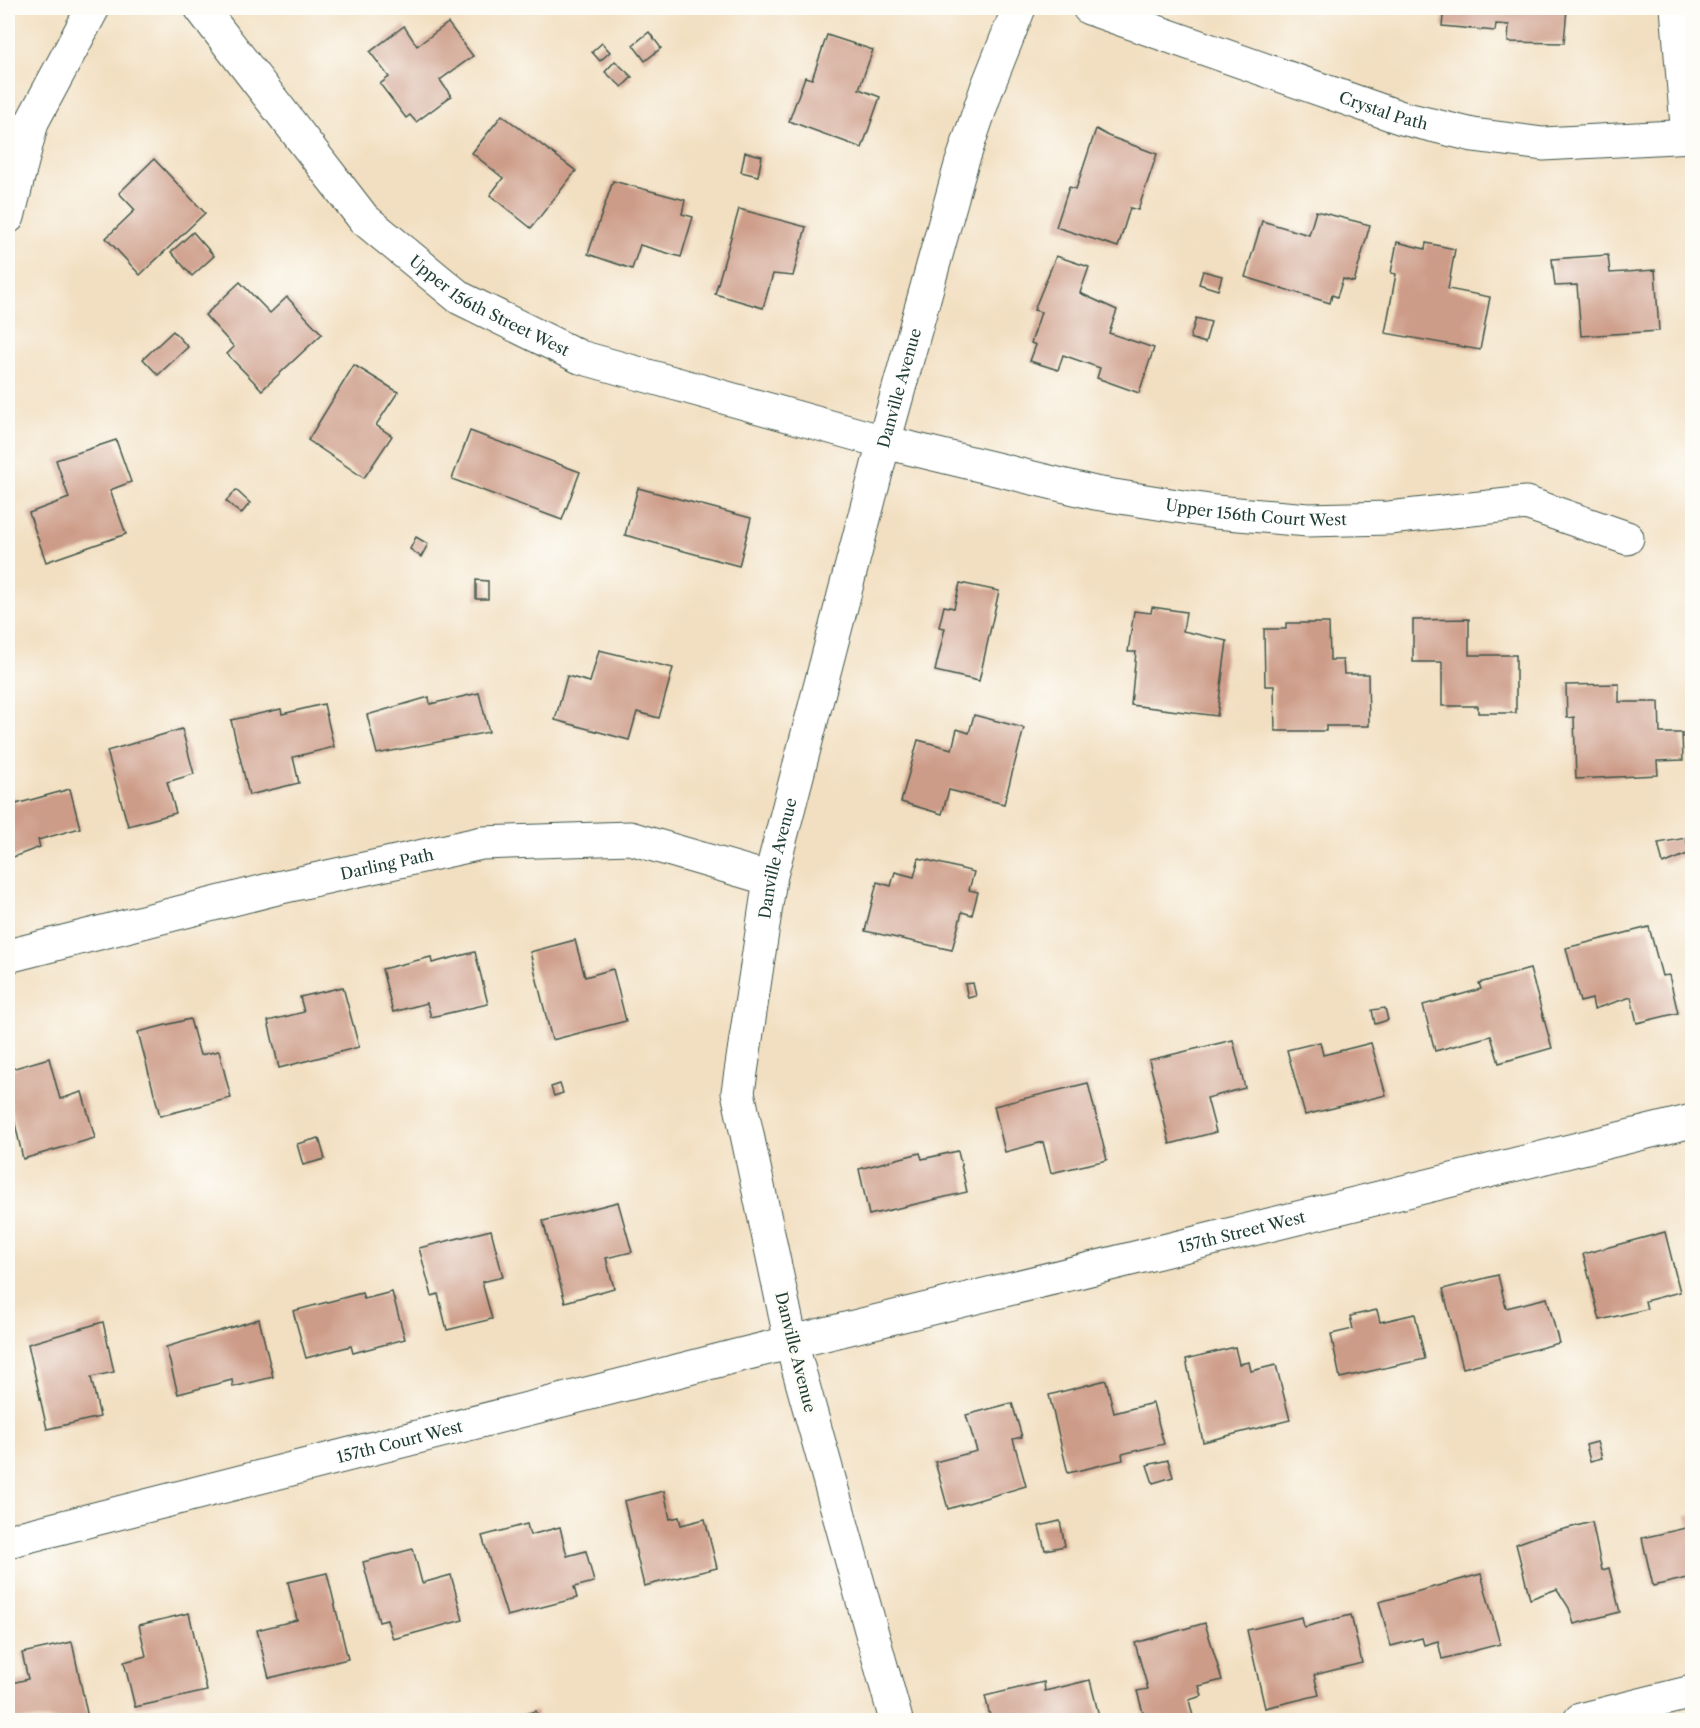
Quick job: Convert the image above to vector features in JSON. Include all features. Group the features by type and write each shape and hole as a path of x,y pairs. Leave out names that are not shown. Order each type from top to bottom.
{"street":[{"path":"8,217 32,122 93,8"},
{"name":"Upper 156th Street West","path":"201,8 364,219 460,298 580,357 884,442"},
{"name":"Danville Avenue","path":"896,1720 791,1342 738,1092 770,879 884,442 960,165 987,88 1019,8"},
{"name":"Crystal Path","path":"1089,8 1402,118 1473,135 1543,144 1690,137"},
{"path":"1677,8 1690,137"},
{"name":"Upper 156th Court West","path":"884,442 1095,493 1215,512 1319,520 1389,518 1526,503 1627,538"},
{"name":"Darling Path","path":"8,956 277,888 482,843 630,838 770,879"},
{"name":"157th Street West","path":"791,1342 1692,1121"},
{"name":"157th Court West","path":"8,1541 791,1342"},
{"path":"1580,1720 1692,1692"}],"building":[{"path":"1444,8 1567,8 1564,43 1508,42 1509,25 1496,24 1495,31 1442,26"},
{"path":"448,23 473,56 440,80 451,96 416,122 410,115 406,118 380,84 389,77 370,52 404,26 417,46"},
{"path":"649,32 661,48 645,61 633,45"},
{"path":"827,35 873,50 859,89 880,97 862,148 789,121 805,77 812,79"},
{"path":"602,43 610,52 600,61 592,52"},
{"path":"615,61 632,77 622,87 605,72"},
{"path":"502,115 576,171 531,228 490,195 503,178 472,153"},
{"path":"1096,129 1108,136 1157,154 1138,210 1130,208 1118,247 1056,227 1069,187 1076,189"},
{"path":"745,152 762,156 758,176 741,172"},
{"path":"154,159 205,213 140,275 106,238 135,210 119,193"},
{"path":"613,181 685,200 682,214 693,217 681,257 640,245 632,269 588,254"},
{"path":"739,209 806,227 793,276 773,274 763,308 715,294"},
{"path":"1316,211 1370,225 1354,282 1343,279 1337,297 1332,295 1330,303 1245,277 1262,221 1309,235"},
{"path":"193,232 214,256 192,276 171,252"},
{"path":"1397,242 1425,249 1426,243 1455,249 1448,289 1490,297 1480,350 1385,333 1396,274 1391,273"},
{"path":"1608,255 1610,273 1655,270 1659,331 1581,336 1577,285 1555,286 1552,259"},
{"path":"1056,256 1089,267 1080,293 1117,310 1109,333 1154,348 1139,393 1097,378 1100,368 1063,355 1058,370 1030,361 1036,345 1031,343 1041,312 1034,310"},
{"path":"1203,271 1222,276 1218,290 1199,284"},
{"path":"240,282 270,313 287,297 322,334 262,390 227,354 234,347 205,315"},
{"path":"1196,318 1211,322 1205,343 1190,338"},
{"path":"173,331 188,347 158,375 143,359"},
{"path":"354,365 398,392 376,425 392,436 364,478 308,440"},
{"path":"470,431 580,472 562,520 452,479"},
{"path":"116,440 131,482 110,490 126,534 46,562 29,513 69,498 56,460"},
{"path":"638,488 751,518 739,566 625,535"},
{"path":"236,490 250,503 241,514 226,501"},
{"path":"416,537 428,544 421,557 410,549"},
{"path":"476,580 488,581 488,599 476,599"},
{"path":"960,583 999,591 979,681 935,671 945,628 939,627 944,606 954,608"},
{"path":"1152,607 1186,612 1183,631 1227,641 1217,716 1131,705 1136,652 1128,652 1134,611 1151,613"},
{"path":"1469,619 1469,655 1516,655 1516,713 1478,713 1478,706 1442,706 1442,662 1413,662 1413,620"},
{"path":"1286,623 1329,623 1330,660 1343,660 1344,674 1368,674 1369,726 1326,726 1326,731 1275,731 1274,686 1265,686 1264,629 1286,629"},
{"path":"599,650 673,668 659,718 637,712 629,740 555,720 567,676 590,682"},
{"path":"1619,684 1619,702 1659,702 1660,733 1682,733 1683,760 1657,761 1658,775 1576,779 1574,717 1567,718 1566,685"},
{"path":"479,693 489,732 377,754 367,715 429,697 430,704"},
{"path":"324,704 334,747 293,757 299,783 249,795 231,720 281,709 282,714"},
{"path":"974,715 1024,728 1004,804 949,790 942,814 901,802 918,740 952,749 957,729 969,733"},
{"path":"182,729 194,774 167,782 176,813 128,826 107,751"},
{"path":"70,789 80,828 38,840 40,847 8,859 8,799 14,797 16,804"},
{"path":"1686,838 1690,853 1663,864 1658,843"},
{"path":"919,858 974,872 969,890 978,892 972,915 962,912 952,950 865,931 877,882 891,886 895,872 914,877"},
{"path":"1649,927 1662,976 1669,975 1678,1013 1637,1023 1631,997 1594,1009 1592,999 1580,1002 1566,948"},
{"path":"575,940 585,977 613,969 626,1021 552,1040 530,952"},
{"path":"475,952 488,1004 431,1017 427,1003 393,1012 382,969 431,957 432,963"},
{"path":"1530,969 1552,1048 1499,1063 1491,1036 1435,1051 1423,1005 1481,989 1479,983"},
{"path":"973,983 976,996 968,998 965,984"},
{"path":"343,987 359,1047 279,1068 268,1021 304,1012 300,997"},
{"path":"1385,1008 1388,1020 1375,1024 1372,1010"},
{"path":"190,1019 200,1055 219,1051 231,1098 160,1116 138,1032"},
{"path":"1233,1040 1245,1088 1207,1098 1216,1132 1170,1144 1149,1060"},
{"path":"1320,1042 1323,1055 1371,1043 1386,1095 1305,1115 1287,1050"},
{"path":"49,1058 60,1099 82,1092 95,1138 23,1159 8,1092 8,1070"},
{"path":"1088,1083 1107,1160 1051,1173 1043,1142 1005,1152 994,1106"},
{"path":"560,1084 563,1093 554,1096 551,1087"},
{"path":"319,1138 325,1159 303,1165 297,1144"},
{"path":"958,1151 967,1192 869,1215 859,1169 920,1153 922,1159"},
{"path":"618,1202 632,1252 606,1258 614,1288 565,1302 543,1221"},
{"path":"491,1230 503,1277 482,1282 492,1319 447,1330 438,1294 432,1296 419,1248"},
{"path":"1665,1232 1680,1292 1645,1301 1647,1309 1600,1320 1583,1254"},
{"path":"1498,1275 1506,1308 1547,1298 1559,1343 1463,1368 1443,1289"},
{"path":"392,1292 405,1339 353,1353 351,1346 306,1358 293,1311 362,1293 364,1299"},
{"path":"1377,1310 1380,1322 1415,1314 1425,1359 1340,1378 1331,1334 1353,1329 1350,1316"},
{"path":"259,1319 273,1377 233,1387 232,1380 178,1394 166,1347"},
{"path":"103,1322 114,1372 91,1377 100,1417 47,1429 28,1344"},
{"path":"1235,1347 1239,1364 1249,1362 1251,1371 1276,1365 1290,1420 1203,1442 1186,1359"},
{"path":"1106,1380 1114,1413 1153,1403 1164,1444 1122,1454 1123,1460 1068,1473 1049,1395"},
{"path":"1012,1403 1022,1437 1013,1439 1026,1486 948,1509 935,1462 977,1451 966,1415"},
{"path":"1597,1442 1602,1458 1590,1461 1586,1445"},
{"path":"1168,1460 1173,1477 1153,1483 1147,1465"},
{"path":"664,1491 670,1519 679,1517 681,1525 705,1519 717,1568 644,1586 624,1501"},
{"path":"1692,1515 1692,1577 1653,1586 1642,1538 1690,1527 1687,1516"},
{"path":"1060,1521 1065,1546 1045,1550 1039,1526"},
{"path":"1592,1522 1602,1570 1609,1568 1620,1612 1574,1624 1569,1608 1557,1589 1530,1599 1516,1544"},
{"path":"527,1524 530,1535 560,1527 567,1556 586,1551 594,1582 574,1587 577,1598 507,1616 482,1536"},
{"path":"413,1549 422,1583 451,1575 463,1620 393,1639 387,1620 379,1622 363,1562"},
{"path":"327,1573 348,1659 269,1678 257,1630 297,1620 288,1582"},
{"path":"1481,1574 1500,1644 1442,1659 1438,1641 1424,1645 1422,1638 1391,1646 1379,1602"},
{"path":"189,1613 207,1691 135,1707 124,1662 146,1656 139,1625"},
{"path":"1351,1615 1362,1663 1314,1675 1319,1695 1265,1708 1247,1630 1302,1617 1304,1627"},
{"path":"1205,1623 1222,1680 1199,1686 1202,1696 1189,1700 1194,1720 1145,1720 1137,1691 1148,1689 1135,1643"},
{"path":"72,1642 88,1718 8,1720 8,1684 28,1679 22,1653"},
{"path":"1090,1680 1100,1720 991,1720 985,1696 1044,1682 1045,1691"},
{"path":"536,1711 538,1720 519,1720 518,1716"}]}
